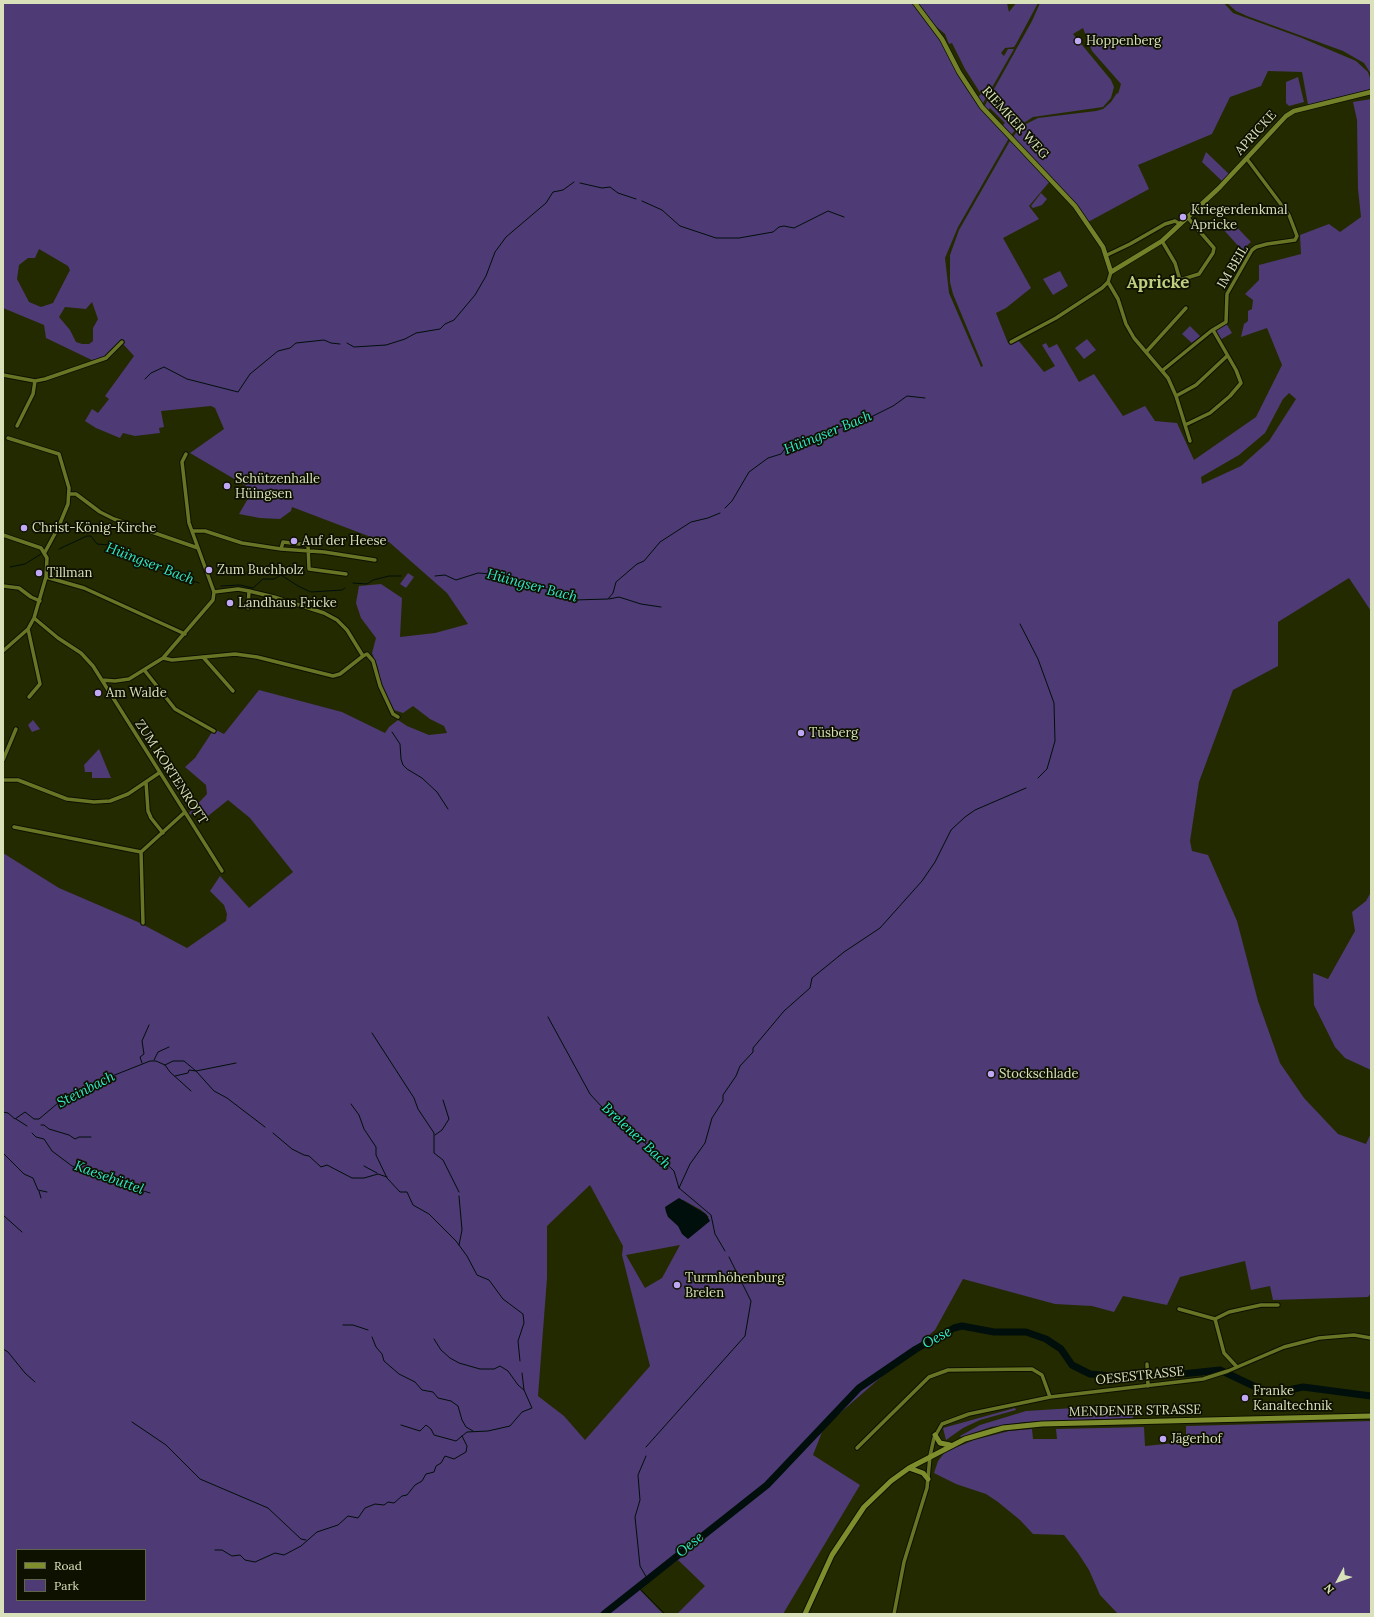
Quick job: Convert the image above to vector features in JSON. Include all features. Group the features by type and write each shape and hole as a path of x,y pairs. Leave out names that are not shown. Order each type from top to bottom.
{"main road":[{"name":"MENDENER STRASSE","path":"805,1614 832,1555 846,1532 876,1494 909,1468 930,1456 952,1445 983,1433 1022,1425 1371,1416"},
{"path":"935,1435 940,1443 952,1445"},
{"path":"909,1468 923,1473 928,1479"}],"street":[{"name":"RIEMKER WEG","path":"915,3 942,39 959,72 982,107 1065,193 1099,240 1106,255"},
{"name":"APRICKE","path":"1110,272 1162,241 1188,218 1247,159 1286,116 1294,111 1369,93"},
{"name":"IM BEIL","path":"1213,330 1226,322 1227,294 1252,250 1266,244 1294,240 1297,236 1288,215 1247,159"},
{"path":"1162,241 1175,263 1180,280 1199,274 1213,253 1214,248 1188,218"},
{"path":"1180,224 1174,221 1165,224 1130,244 1106,255 1110,272 1108,282 1118,299 1126,324 1134,338 1163,370 1176,396 1190,441"},
{"path":"1011,342 1071,308 1108,282"},
{"path":"1147,351 1186,308"},
{"path":"1163,370 1213,330 1241,383 1230,396 1210,413 1185,425"},
{"path":"3,375 35,381 106,358 122,342"},
{"path":"1176,396 1196,385 1227,356"},
{"path":"17,426 33,394 35,381"},
{"path":"8,438 59,454 69,494 68,504 58,528 45,552"},
{"path":"102,680 122,681 145,671 163,658 212,602 214,592 189,523 182,462 186,454"},
{"path":"69,494 76,494 100,512 114,519 198,548"},
{"path":"192,531 205,531 242,543 374,560"},
{"path":"3,535 41,548 45,552 47,558 46,577 34,618 28,629 3,651"},
{"path":"281,549 283,542 308,546 309,570 346,574"},
{"path":"46,577 84,588 185,634"},
{"path":"3,586 19,588 31,597 40,601"},
{"path":"214,592 238,589 249,591 324,613 337,620 346,630 363,656"},
{"path":"248,608 249,591"},
{"name":"ZUM KORTENROTT","path":"34,618 58,638 81,653 102,680 159,773 222,871"},
{"path":"28,629 40,684 29,697"},
{"path":"163,658 172,660 235,654 257,657 333,676 340,674 367,654 373,661 380,686 393,714 398,717"},
{"path":"203,657 233,691"},
{"path":"145,671 175,709 214,731"},
{"path":"3,760 16,729"},
{"path":"3,780 18,780 67,799 94,802 110,801 122,797 159,773"},
{"path":"146,782 148,811 150,818 163,833"},
{"path":"141,852 185,812"},
{"path":"14,827 141,852"},
{"path":"141,852 143,923"},
{"path":"1180,1309 1215,1319 1229,1312 1261,1305 1278,1304"},
{"path":"1215,1319 1224,1353 1237,1367"},
{"name":"OESESTRASSE","path":"894,1614 904,1562 925,1499 930,1456 935,1435 942,1424 956,1417 1050,1397 1203,1379 1228,1371 1284,1347 1319,1338 1354,1335 1371,1338"},
{"path":"1147,1364 1148,1386"},
{"path":"857,1448 929,1377 948,1370 1032,1369 1042,1375 1050,1397"}],"green space":[{"path":"3,3 913,3 941,38 965,86 979,107 1009,138 958,227 945,258 949,293 981,367 983,366 953,294 950,282 950,255 959,230 1011,139 1051,180 1029,206 1039,219 1003,238 1031,288 1006,308 996,313 1008,343 1018,340 1044,372 1055,366 1042,345 1046,343 1049,348 1057,344 1079,382 1094,374 1123,416 1145,406 1155,421 1177,423 1194,460 1256,417 1282,365 1267,328 1241,337 1244,324 1248,321 1248,311 1252,309 1253,300 1245,294 1259,280 1259,265 1301,254 1300,235 1329,224 1340,232 1361,217 1358,189 1357,120 1353,102 1371,99 1371,611 1349,578 1278,622 1278,666 1233,690 1199,782 1190,841 1192,851 1208,855 1237,921 1258,1001 1280,1063 1304,1098 1338,1134 1366,1144 1371,1133 1371,1293 1368,1297 1273,1300 1270,1286 1251,1290 1245,1261 1180,1277 1167,1305 1123,1296 1114,1312 1092,1306 1055,1304 963,1279 935,1330 824,1427 813,1455 860,1485 783,1614 677,1614 705,1586 678,1560 639,1589 663,1614 3,1614 3,853 59,888 138,922 187,948 226,921 227,914 224,905 210,891 220,876 249,908 293,872 250,818 228,800 208,816 199,807 190,815 189,813 207,794 206,785 185,767 195,758 214,729 224,734 259,690 342,712 385,733 389,727 398,720 407,726 429,735 447,733 444,726 430,719 413,706 403,713 394,710 381,686 378,668 372,653 376,638 361,618 356,603 359,586 381,584 402,598 400,637 435,633 468,624 447,593 389,542 384,542 292,507 291,511 280,519 260,518 239,514 253,490 190,453 224,429 215,408 211,406 161,411 164,427 159,428 160,433 135,436 123,433 120,438 96,428 85,421 92,409 98,413 109,399 105,396 134,356 123,344 111,357 98,363 46,338 44,325 3,308","holes":["39,249 68,266 70,270 53,303 41,307 29,302 17,279 19,265 28,258 35,258","92,302 98,319 93,328 93,341 89,344 82,344 76,342 70,330 59,317 65,307 86,309","1289,393 1296,399 1269,441 1241,466 1202,484 1201,477 1239,455 1265,433 1283,399","590,1185 623,1246 622,1255 650,1366 585,1440 564,1416 538,1396 547,1278 547,1226","683,1200 701,1210 709,1217 678,1226 675,1222","680,1245 662,1278 645,1288 626,1255"]},
{"path":"916,3 1007,3 1009,12 1016,3 1038,3 1014,47 1005,48 1001,53 1004,56 1008,49 1014,49 982,105 977,98 981,94 965,69 952,43 949,44 945,34 932,23"},
{"path":"1040,3 1224,3 1233,13 1302,38 1356,61 1368,72 1371,81 1371,89 1308,105 1302,72 1268,71 1261,86 1230,97 1212,134 1138,165 1149,189 1088,222 1013,137 1020,127 1038,118 1103,109 1111,102 1117,93 1118,94 1121,84 1092,51 1083,28 1073,34 1111,80 1114,87 1111,98 1103,107 1033,117 1019,126 1011,135 1002,126 1005,123 990,108 987,111 984,107 1032,21"},
{"path":"1227,3 1371,3 1371,74 1364,63 1343,51 1247,16 1236,11"},
{"path":"1298,77 1304,102 1289,106 1286,103 1286,82"},
{"path":"1206,152 1229,174 1222,181 1202,162"},
{"path":"1041,193 1047,199 1042,205 1033,208 1031,206"},
{"path":"1230,220 1251,242 1242,250 1222,228"},
{"path":"1060,271 1068,286 1053,295 1043,279"},
{"path":"1226,323 1232,333 1220,340 1214,330"},
{"path":"1190,326 1201,337 1193,344 1182,334"},
{"path":"1087,339 1096,350 1084,359 1075,348"},
{"path":"408,573 414,577 406,588 400,584"},
{"path":"33,720 40,729 32,732 28,725"},
{"path":"99,749 111,778 92,778 92,772 85,772 84,765"},
{"path":"1371,892 1371,1070 1345,1058 1335,1047 1314,1005 1313,973 1328,979 1355,931 1352,912 1366,901"},
{"path":"1015,1408 1016,1410 980,1420 963,1428 946,1440 943,1428"},
{"path":"1074,1408 1133,1414 1133,1418 1025,1422 991,1427 961,1437 960,1436 980,1425 1026,1411"},
{"path":"1371,1421 1371,1614 1118,1614 1100,1595 1089,1570 1064,1535 1033,1534 1020,1520 986,1494 956,1484 934,1473 938,1461 945,1452 974,1440 1009,1431 1032,1429 1033,1439 1057,1439 1056,1429 1144,1427 1145,1446 1186,1442 1186,1426"}],"shaded area":[{"path":"679,1198 706,1214 710,1221 688,1239 682,1234 678,1226 668,1217 666,1212 665,1207"}],"waterway":[{"path":"347,343 354,347 386,345 405,339 416,333 440,329 445,324 454,320 475,295 486,276 495,252 506,237 546,203 553,192 563,190 574,182"},
{"path":"580,183 602,188 610,187 618,193 636,199"},
{"path":"642,201 662,210 680,226 716,238 739,238 773,232 779,227 784,226 794,228 828,211 844,217"},
{"path":"145,379 151,373 164,367 187,379 238,392 250,374 278,351 290,348 296,343 324,340 331,343 340,344"},
{"name":"Hüingser Bach","path":"725,508 732,501 749,472 768,458 781,454 792,445 825,435 834,430 873,416 893,406 907,396 925,398"},
{"name":"Hüingser Bach","path":"435,576 445,575 456,580 478,573 491,574 547,589 574,600 608,599 613,593 616,582 637,564 644,561 660,542 691,522 708,518 720,513"},
{"name":"Hüingser Bach","path":"59,549 87,536 91,536 97,544 109,545 118,550 142,557 160,570 199,583"},
{"name":"Hüingser Bach","path":"10,567 25,564 41,554"},
{"name":"Hüingser Bach","path":"221,586 240,585 253,588 263,579 274,579 281,575 311,592 342,590 345,588"},
{"name":"Hüingser Bach","path":"353,583 367,584 373,580 389,576 401,576"},
{"name":"Hüingser Bach","path":"609,599 619,597 641,604 661,607"},
{"path":"1020,624 1038,659 1054,703 1055,741 1047,769 1038,778"},
{"path":"392,732 400,744 403,765 422,778 437,792 448,809"},
{"path":"679,1188 690,1164 705,1143 712,1118 723,1101 723,1095 736,1076 740,1066 753,1052 753,1048 784,1011 810,988 812,978 844,952 880,928 922,881 935,862 951,830 965,817 975,810 1026,788"},
{"name":"Brelener Bach","path":"548,1017 590,1094 602,1107 623,1122 674,1171 679,1188 711,1215 715,1234 725,1251"},
{"path":"142,1063 140,1057 144,1054 142,1041 149,1025"},
{"path":"372,1033 414,1098 418,1109 434,1133 434,1153 443,1160 459,1192"},
{"path":"154,1060 158,1052 169,1047"},
{"name":"Steinbach","path":"3,1112 8,1113 15,1119 25,1112 34,1119 39,1119 64,1098 74,1099 85,1092 92,1084 150,1061 156,1061 165,1065 170,1072 191,1091"},
{"path":"165,1065 173,1061 184,1061 196,1071 214,1091 227,1098 265,1127"},
{"path":"175,1076 188,1073 189,1070 196,1071 236,1063"},
{"path":"435,1135 442,1130 449,1119 443,1100"},
{"path":"351,1104 359,1115 364,1129 376,1147 376,1155 387,1178 400,1192 407,1192 413,1205 429,1214 456,1241 467,1256 477,1275 489,1280 503,1299 523,1314 524,1323 518,1341 520,1361"},
{"name":"Kaesebüttel","path":"16,1119 27,1126"},
{"path":"41,1125 69,1135 75,1139 79,1137 91,1137"},
{"name":"Kaesebüttel","path":"32,1133 36,1137 44,1139 52,1151 72,1166 101,1176 110,1182 115,1182 150,1193"},
{"path":"273,1133 292,1149 309,1156 321,1167 327,1165 352,1178 364,1178 378,1174 387,1177"},
{"path":"3,1153 24,1174 33,1178 38,1190 47,1192"},
{"path":"364,1166 377,1173"},
{"path":"39,1191 41,1198"},
{"path":"459,1196 462,1230 459,1245"},
{"path":"3,1215 22,1232"},
{"name":"Brelener Bach","path":"646,1447 745,1336 751,1301 729,1257"},
{"path":"343,1325 353,1325 368,1330"},
{"name":"Oese","path":"604,1614 767,1485 859,1388 916,1349 954,1328 962,1326 994,1332 1026,1332 1046,1339 1061,1349 1072,1365 1090,1374 1122,1377 1182,1374 1220,1370 1260,1389 1274,1393 1303,1387 1371,1396"},
{"path":"372,1337 376,1347 382,1354 384,1361 399,1374 415,1382 422,1390 433,1392 438,1398 451,1401 458,1406 462,1420 466,1427 473,1431"},
{"path":"434,1339 441,1350 450,1358 459,1363 480,1369 494,1369 500,1366 508,1371 518,1385 524,1390"},
{"path":"3,1349 8,1352 25,1373 35,1382"},
{"path":"401,1425 420,1431 426,1425 431,1429 434,1435 456,1441 467,1432 488,1431 510,1426 522,1412 532,1408 524,1390 522,1373"},
{"path":"132,1422 166,1445 200,1479 268,1508 301,1539 306,1540"},
{"path":"215,1550 222,1550 232,1556 240,1555 245,1560 255,1562 275,1553 284,1555 301,1546 317,1532 338,1525 348,1516 358,1518 365,1508 375,1504 384,1505 388,1502 394,1503 402,1496 407,1495 415,1485 422,1481 426,1474 434,1472 436,1466 441,1463 445,1456 454,1459 466,1452 467,1446 462,1436"},
{"name":"Brelener Bach","path":"646,1456 638,1475 640,1500 635,1517 640,1566 648,1580"},
{"path":"638,1587 665,1614"}],"place":[{"name":"Hoppenberg","path":"1078,41"},
{"name":"Kriegerdenkmal Apricke","path":"1183,217"},
{"name":"Schützenhalle Hüingsen","path":"227,486"},
{"name":"Christ-König-Kirche","path":"24,528"},
{"name":"Auf der Heese","path":"294,541"},
{"name":"Zum Buchholz","path":"209,570"},
{"name":"Tillman","path":"39,573"},
{"name":"Landhaus Fricke","path":"230,603"},
{"name":"Am Walde","path":"98,693"},
{"name":"Tüsberg","path":"801,733"},
{"name":"Stockschlade","path":"991,1074"},
{"name":"Turmhöhenburg Brelen","path":"677,1285"},
{"name":"Franke Kanaltechnik","path":"1245,1398"},
{"name":"Jägerhof","path":"1163,1439"}],"district":[{"name":"Apricke","path":"1158,283"}]}
